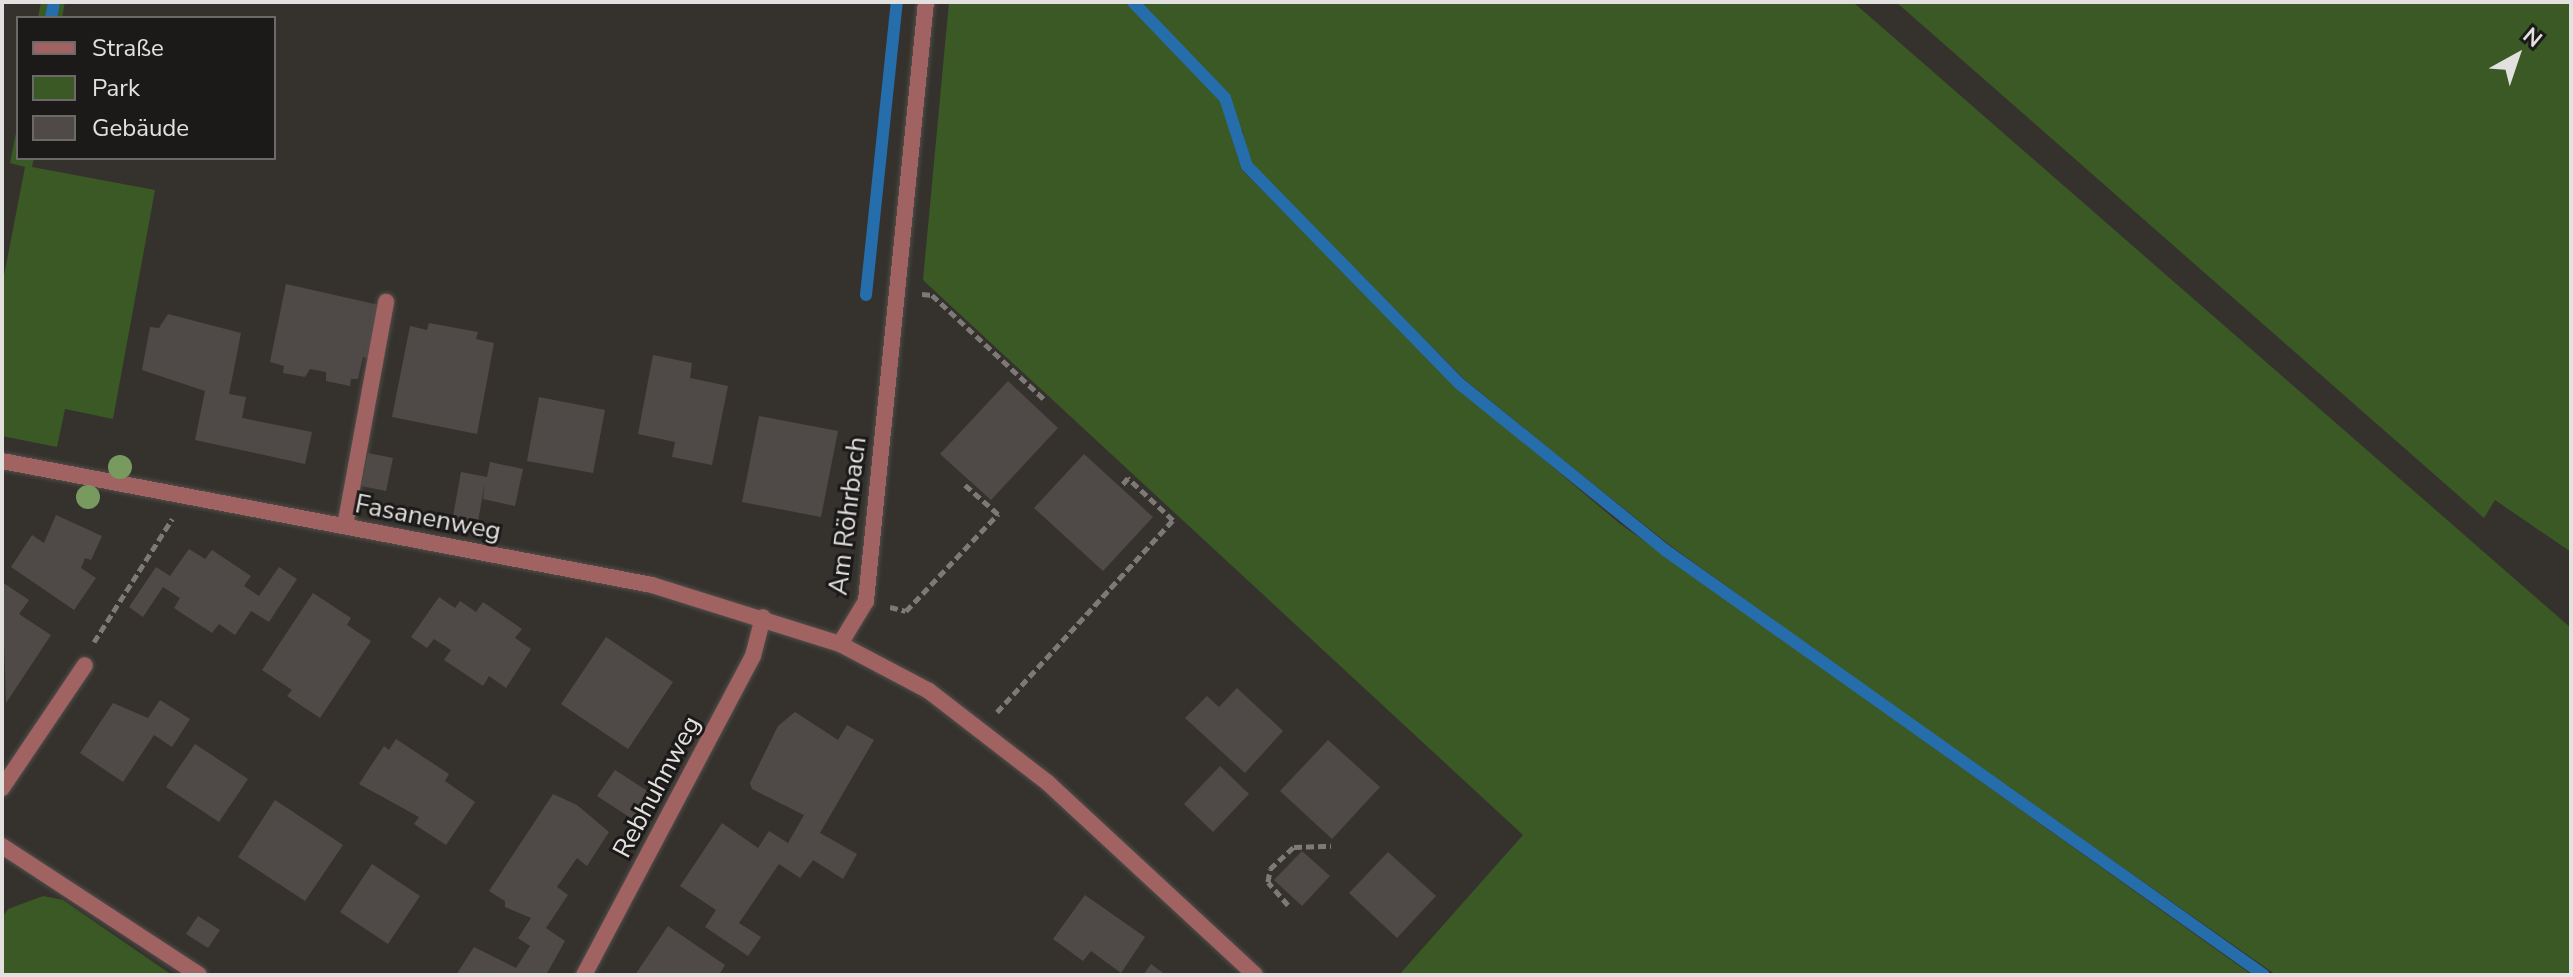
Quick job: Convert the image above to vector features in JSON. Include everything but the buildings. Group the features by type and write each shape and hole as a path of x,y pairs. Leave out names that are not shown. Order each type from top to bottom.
{"street":[{"name":"Am Röhrbach","path":"840,644 866,601 926,2"},
{"path":"345,526 386,302"},
{"name":"Fasanenweg","path":"2,461 652,585 763,617 840,644"},
{"name":"Rebhuhnweg","path":"584,975 753,656 763,617"},
{"path":"840,644 929,691 1048,783 1255,975"},
{"path":"2,788 85,665"},
{"path":"2,846 199,975"}],"path":[{"path":"897,291 932,295 1044,399"},
{"path":"981,731 1173,520 1128,478 1121,486"},
{"path":"866,601 906,611 998,514 963,483"},
{"path":"85,665 86,654 170,526 178,494"},
{"path":"1288,905 1268,882 1270,869 1294,847 1331,846"}],"green space":[{"path":"41,2 65,2 62,16 38,16"},
{"path":"949,2 1853,2 2571,628 2571,975 2276,975 1846,673 1667,543 1464,379 1250,164 1242,129 1230,133 1242,170 1457,386 1619,523 2252,975 1399,975 1523,835 923,280"},
{"path":"1896,2 2571,2 2571,552 2495,500 2484,518"},
{"path":"16,133 16,160 34,160 32,167 155,190 113,419 65,409 57,447 2,436 2,286 25,167 10,163"},
{"path":"43,896 63,900 172,975 2,975 2,918 8,909"}],"waterway":[{"path":"51,16 54,2"},
{"path":"866,295 897,2"},
{"path":"1133,2 1225,98 1247,166 1460,384 1665,550 2264,975"}]}
